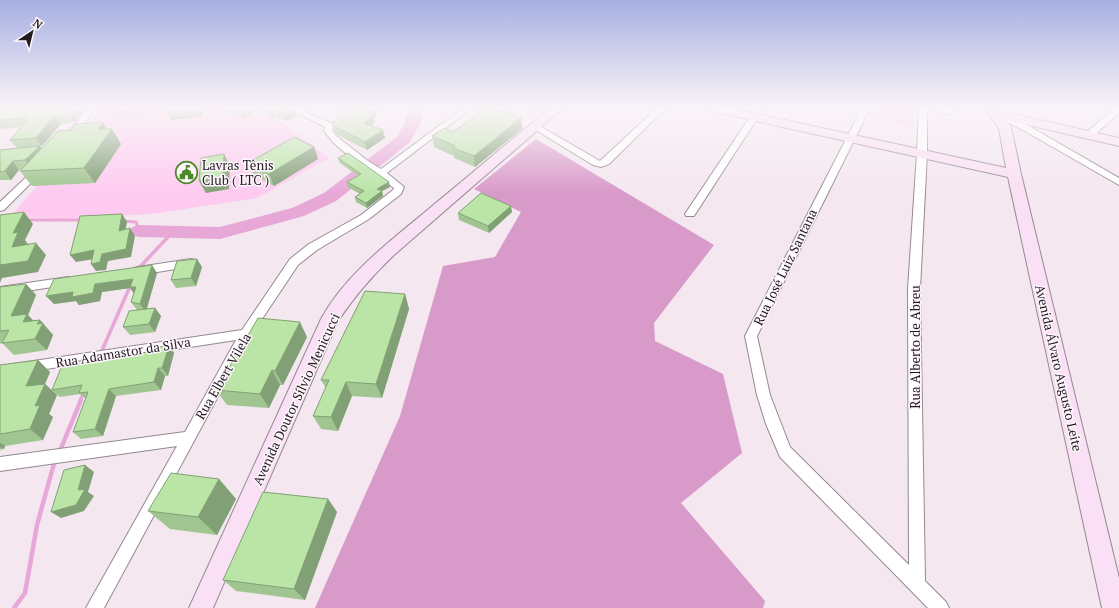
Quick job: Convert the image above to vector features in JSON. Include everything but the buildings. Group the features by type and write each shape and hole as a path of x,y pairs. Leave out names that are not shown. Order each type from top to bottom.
{"street":[{"path":"64,144 70,136"},
{"path":"330,136 365,164 377,171 427,136"},
{"name":"Avenida Doutor Sílvio Menicucci","path":"201,608 330,319 345,296 388,251 524,136"},
{"path":"551,136 596,163 601,164 606,162 633,136"},
{"path":"690,214 740,136"},
{"name":"Rua Alberto de Abreu","path":"917,586 914,289 922,136"},
{"name":"Avenida Álvaro Augusto Leite","path":"1009,136 1014,174 1114,608"},
{"path":"1040,136 1119,182"},
{"path":"1098,136 1119,142"},
{"path":"850,137 1014,174"},
{"name":"Rua José Luiz Santana","path":"850,137 751,336 754,355 777,435 785,452 940,608"},
{"path":"0,208 49,160"},
{"name":"Rua Elbert Vilela","path":"95,608 187,438 246,334 294,262 313,247 365,217 397,192 399,187 377,171"},
{"path":"124,273 194,262"},
{"path":"0,291 78,280"},
{"name":"Rua Adamastor da Silva","path":"0,371 246,334"},
{"path":"0,464 187,438"}],"shaded area":[{"path":"78,136 301,136 329,158 257,198 151,214 59,219 11,216"},
{"path":"536,139 714,245 654,323 655,341 723,374 742,453 681,503 765,601 763,608 315,608 400,416 443,266 495,257 521,212 474,189"}],"waterway":[{"path":"139,231 220,233 298,212 330,197 403,140 405,136"},
{"path":"25,220 83,220"},
{"path":"123,221 136,222 139,231"},
{"path":"167,238 173,231"},
{"path":"138,269 168,237"},
{"path":"100,355 131,284"},
{"path":"80,401 84,392"},
{"path":"59,453 81,400"},
{"path":"14,608 25,593 37,525 55,460"}],"place":[{"name":"Lavras Tênis Club ( LTC )","path":"186,172"}]}
